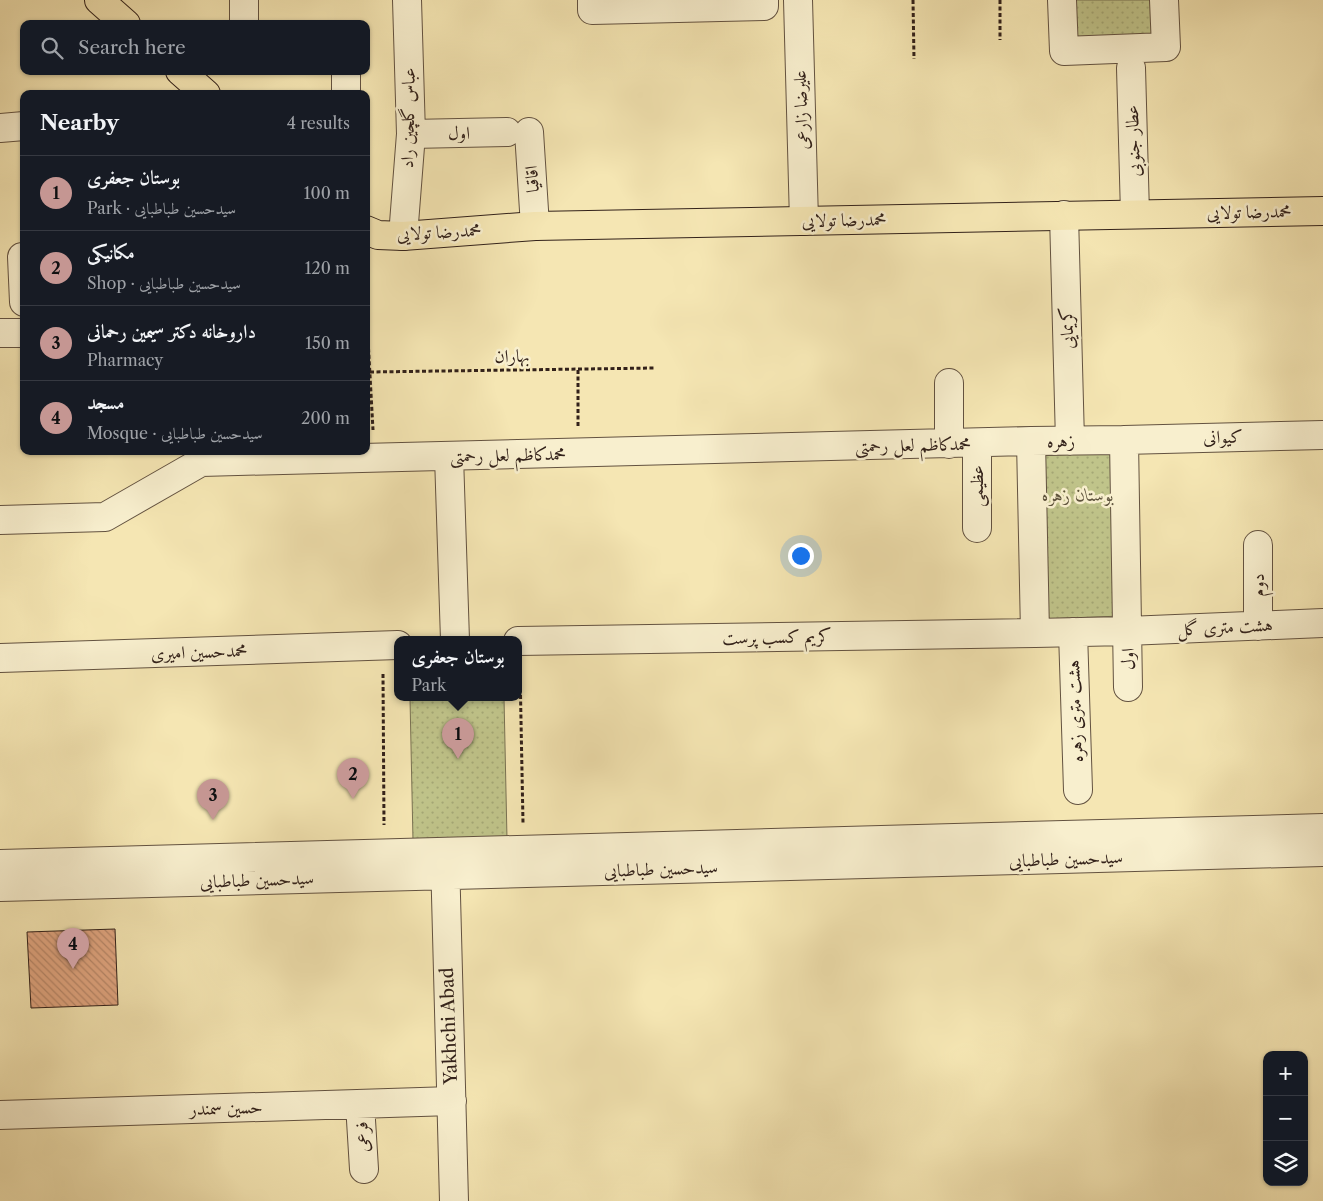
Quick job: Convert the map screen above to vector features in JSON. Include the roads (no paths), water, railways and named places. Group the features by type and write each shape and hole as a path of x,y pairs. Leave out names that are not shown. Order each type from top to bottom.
{"main road":[{"path":"99,0 122,20"},
{"path":"185,75 201,90"},
{"name":"محمدرضا تولایی","path":"370,232 378,235 403,236 535,226 1323,210"}],"street":[{"path":"244,0 244,20"},
{"name":"عباس گلچین راد","path":"403,236 411,134 408,0"},
{"path":"592,0 592,10 764,6 764,0"},
{"name":"علیرضا زارعی","path":"798,0 804,221"},
{"path":"1062,0 1064,51 1166,47 1164,0"},
{"name":"عطار جنوبی","path":"1131,68 1135,214"},
{"path":"346,75 346,90"},
{"path":"0,128 20,126"},
{"name":"اول","path":"411,134 518,132"},
{"name":"اقاقیا","path":"518,132 535,226"},
{"name":"کریمایی","path":"1064,215 1070,441"},
{"path":"0,333 20,333"},
{"path":"949,383 949,444"},
{"name":"کیوانی","path":"1124,440 1323,435"},
{"path":"1034,633 1127,631 1124,440"},
{"name":"زهره","path":"1034,633 1031,441 1124,440"},
{"name":"محمدکاظم لعل رحمتی","path":"0,520 105,517 201,462 1031,441"},
{"name":"عظیمی","path":"977,443 977,528"},
{"path":"449,456 455,636"},
{"name":"دوم","path":"1258,546 1258,626"},
{"name":"هشت متری گل","path":"1127,631 1323,623"},
{"name":"اول","path":"1127,631 1128,687"},
{"name":"هشت متری زهره","path":"1073,632 1078,790"},
{"name":"کریم کسب پرست","path":"522,641 1034,633"},
{"name":"محمدحسین امیری","path":"0,658 390,645"},
{"name":"سیدحسین طباطبایی","path":"0,864 385,854 445,864 524,850 1323,828"},
{"name":"سیدحسین طباطبایی","path":"0,887 445,864 1323,852"},
{"name":"Yakhchi Abad","path":"445,864 454,1201"},
{"name":"حسین سمندر","path":"0,1115 452,1102"},
{"name":"فرعی","path":"360,1104 364,1169"}],"place":[{"name":"بوستان جعفری","path":"458,759"},
{"name":"مکانیکی","path":"353,799"},
{"name":"داروخانه دکتر سیمین رحمانی","path":"213,820"},
{"name":"مسجد","path":"73,969"}],"park label":[{"name":"بوستان زهره","path":"1078,495"}]}
